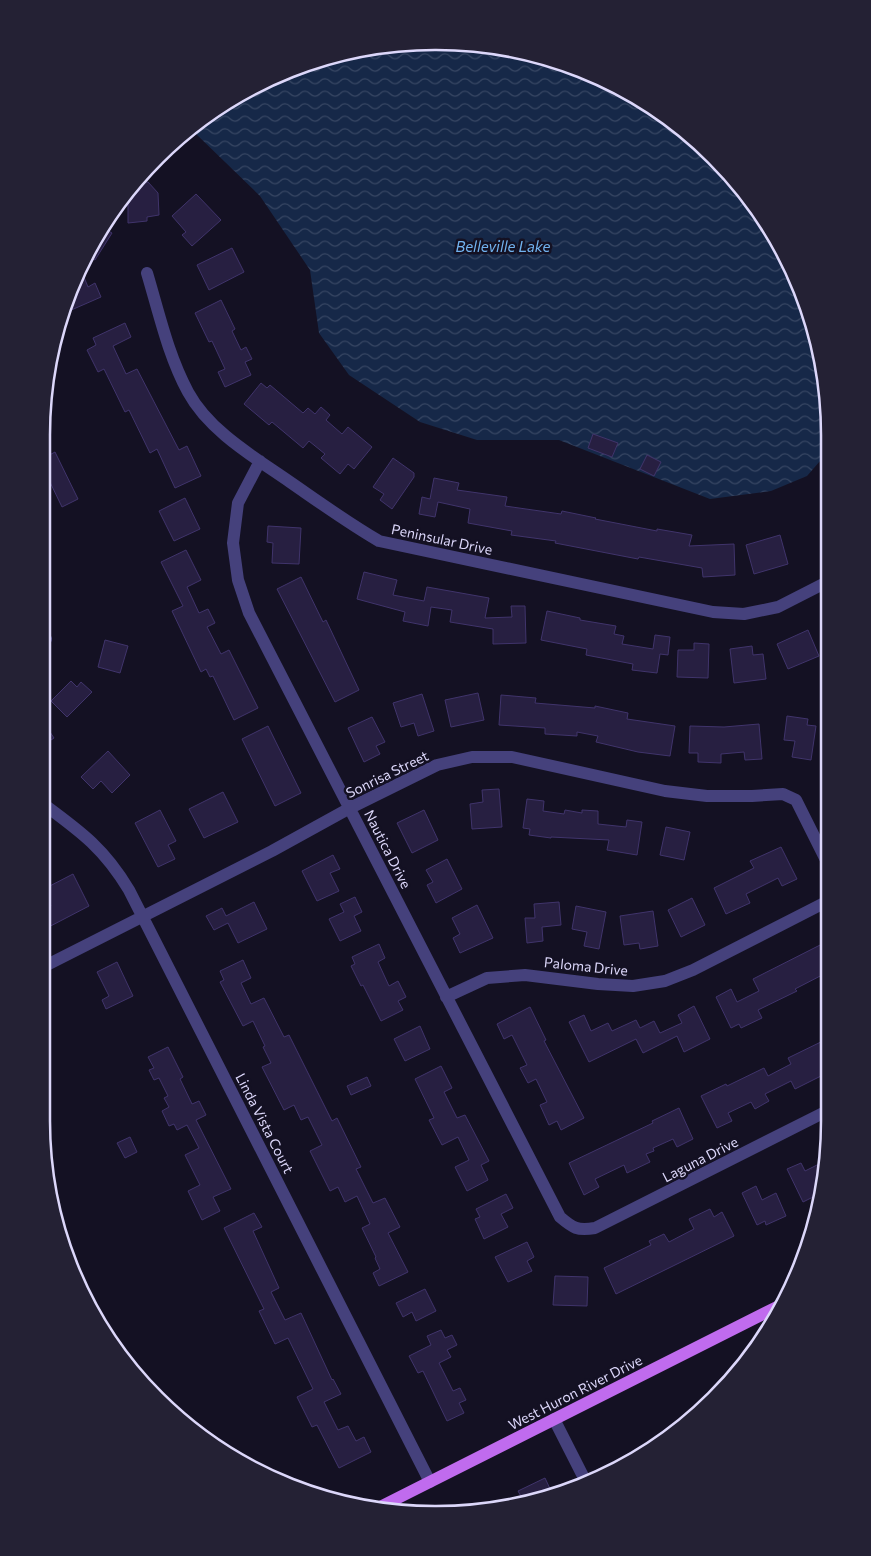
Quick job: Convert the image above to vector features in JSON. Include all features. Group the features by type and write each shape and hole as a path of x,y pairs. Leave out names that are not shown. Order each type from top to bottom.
{"main road":[{"name":"West Huron River Drive","path":"388,1503 771,1310"}],"street":[{"name":"Peninsular Drive","path":"147,273 175,365 189,394 212,425 351,524 379,540 713,612 744,614 778,607 821,585"},
{"name":"Nautica Drive","path":"260,461 238,504 233,543 238,580 249,613 560,1217 572,1227 583,1230"},
{"name":"Sonrisa Street","path":"50,964 437,765 472,757 512,757 665,791 707,796 783,794 796,800 821,850"},
{"name":"Linda Vista Court","path":"50,809 96,845 121,876 430,1482"},
{"name":"Paloma Drive","path":"446,997 487,978 525,975 598,984 633,986 665,981 693,970 821,905"},
{"name":"Laguna Drive","path":"583,1230 595,1228 821,1114"},
{"path":"554,1419 583,1477"}],"water":[{"name":"Belleville Lake","path":"436,50 486,53 511,57 559,70 583,79 650,115 690,146 725,181 756,221 792,288 808,336 818,385 821,460 807,476 771,491 710,499 559,440 477,440 420,422 349,375 319,333 310,270 260,196 196,134 221,115 243,102 288,79 312,70 360,57 385,53"}],"building":[{"path":"145,182 148,182 158,193 159,215 147,217 147,221 128,223 128,204"},
{"path":"196,194 221,220 192,246 182,235 186,232 172,216"},
{"path":"109,231 112,233 95,260 93,259"},
{"path":"232,248 244,272 209,290 197,265"},
{"path":"84,277 88,287 95,283 101,297 71,310"},
{"path":"221,300 235,329 232,331 241,350 246,347 252,359 245,362 251,375 225,387 218,372 225,369 212,341 209,342 195,313"},
{"path":"125,323 131,337 113,346 126,374 137,369 179,450 187,446 201,476 175,488 157,449 150,453 129,410 125,412 104,369 98,372 87,350 96,345 93,338"},
{"path":"261,383 267,388 270,385 303,413 308,408 315,414 321,407 330,415 326,420 342,434 348,427 372,447 354,469 348,464 340,474 321,458 325,454 309,441 303,448 272,422 269,425 244,404"},
{"path":"593,434 618,443 612,457 588,448"},
{"path":"55,452 78,499 62,507 50,482 50,455"},
{"path":"647,455 661,462 654,476 640,469"},
{"path":"393,458 414,473 414,477 392,509 380,500 384,494 373,487"},
{"path":"434,478 459,483 457,490 507,497 505,506 561,514 562,511 657,531 657,529 692,535 689,546 734,544 735,575 703,577 702,568 639,557 638,559 555,543 556,541 511,535 512,531 468,523 470,509 438,502 435,517 419,514 422,497 430,499"},
{"path":"185,498 200,529 174,541 159,511"},
{"path":"268,526 301,528 299,564 272,563 273,543 267,542"},
{"path":"780,535 788,564 754,574 746,545"},
{"path":"186,550 201,580 187,587 199,613 208,609 215,623 207,627 221,654 229,650 258,708 234,720 213,676 210,677 206,669 201,672 172,611 183,606 161,562"},
{"path":"364,572 397,580 393,595 424,601 427,587 489,598 485,618 512,617 511,606 525,606 526,643 493,644 493,629 450,622 452,610 431,607 428,626 403,621 405,612 357,599"},
{"path":"301,577 323,622 326,620 359,690 335,702 277,589"},
{"path":"547,611 580,618 580,620 616,626 614,634 624,636 622,644 653,649 655,635 670,637 668,655 660,654 657,673 632,670 633,664 586,655 587,649 541,640"},
{"path":"808,630 819,656 788,669 777,644"},
{"path":"105,640 128,646 120,673 98,667"},
{"path":"694,643 709,644 708,678 677,677 678,650 694,650"},
{"path":"752,646 753,655 763,654 766,679 734,683 730,649"},
{"path":"71,681 77,687 81,682 92,692 67,717 51,701"},
{"path":"478,693 484,720 451,727 445,700"},
{"path":"422,694 434,731 418,736 414,723 401,727 393,703"},
{"path":"501,695 536,698 535,703 595,708 595,706 628,713 627,719 675,726 670,756 638,752 596,742 598,736 577,732 577,736 545,734 545,728 499,725"},
{"path":"787,716 808,719 807,725 816,726 811,760 792,757 795,741 784,740"},
{"path":"372,717 385,742 376,746 380,754 364,762 348,728"},
{"path":"759,724 762,759 745,760 744,752 721,754 721,763 698,762 698,753 689,753 690,726 724,727"},
{"path":"268,726 301,793 275,806 242,739"},
{"path":"50,732 54,738 50,741"},
{"path":"108,751 130,775 112,793 101,781 93,789 81,777"},
{"path":"499,789 502,827 472,829 470,804 483,802 482,790"},
{"path":"223,792 238,822 204,838 189,809"},
{"path":"527,799 544,801 543,811 564,814 565,810 582,813 582,810 598,811 598,824 626,827 627,820 642,822 637,855 607,850 609,840 551,838 529,835 530,829 523,828"},
{"path":"160,810 176,841 168,845 175,859 158,867 135,823"},
{"path":"424,810 438,840 412,853 397,823"},
{"path":"666,827 690,832 684,860 660,855"},
{"path":"781,847 797,879 782,886 778,878 746,894 750,903 726,914 714,888 754,868 750,861"},
{"path":"333,855 340,869 330,873 339,891 317,901 302,871"},
{"path":"447,859 462,889 436,903 427,885 433,882 426,870"},
{"path":"73,874 89,906 50,926 50,886"},
{"path":"355,897 362,912 354,916 361,931 340,941 329,919 344,912 340,904"},
{"path":"692,898 705,925 681,937 668,910"},
{"path":"254,902 267,929 238,943 228,923 214,930 206,916 222,908 226,916"},
{"path":"559,902 561,925 542,927 543,941 527,943 525,918 535,918 534,904"},
{"path":"477,905 493,938 460,953 453,938 460,934 452,918"},
{"path":"576,906 606,912 599,949 584,946 587,932 572,929"},
{"path":"653,911 658,946 640,949 639,943 624,945 620,916"},
{"path":"379,944 385,958 378,962 389,986 398,981 406,997 398,1001 403,1010 381,1021 351,966 355,964 352,957"},
{"path":"821,945 821,976 795,989 797,991 758,1010 762,1018 741,1028 739,1024 731,1028 716,997 731,989 737,1002 759,991 753,979"},
{"path":"243,960 251,978 241,983 251,1004 264,998 284,1037 289,1035 332,1121 337,1118 361,1167 356,1169 373,1203 385,1198 400,1227 388,1233 408,1272 379,1286 373,1273 380,1269 362,1228 370,1224 357,1196 345,1202 338,1187 330,1191 310,1151 322,1145 308,1117 301,1120 294,1105 284,1110 262,1067 271,1063 253,1021 243,1026 220,982 224,980 220,971"},
{"path":"117,962 133,996 106,1009 102,1000 109,996 97,972"},
{"path":"694,1006 710,1039 684,1052 677,1036 643,1053 636,1039 589,1062 569,1022 584,1015 591,1031 608,1023 612,1031 636,1020 640,1028 654,1021 660,1033 682,1023 678,1015"},
{"path":"530,1007 546,1040 544,1041 584,1118 561,1130 557,1121 549,1125 540,1105 547,1102 536,1079 528,1083 520,1068 527,1065 512,1035 504,1039 497,1024"},
{"path":"420,1026 430,1049 405,1061 394,1039"},
{"path":"821,1042 821,1076 795,1089 791,1081 765,1094 769,1101 755,1109 751,1102 728,1113 732,1121 717,1128 701,1096 764,1068 768,1076 791,1064 788,1058"},
{"path":"168,1047 183,1077 180,1079 192,1104 199,1101 206,1115 196,1120 231,1189 213,1197 220,1211 202,1220 188,1191 200,1185 185,1155 199,1148 187,1125 177,1130 174,1124 169,1126 162,1111 169,1107 164,1098 168,1096 159,1078 154,1080 149,1070 154,1068 148,1057"},
{"path":"441,1066 452,1088 444,1092 457,1118 465,1115 489,1161 481,1165 488,1180 467,1191 455,1167 469,1160 458,1137 442,1145 429,1120 434,1118 415,1079"},
{"path":"367,1077 371,1086 351,1095 347,1086"},
{"path":"679,1108 693,1139 677,1147 673,1139 653,1148 654,1151 646,1154 650,1162 627,1173 624,1165 595,1179 599,1187 584,1195 569,1163 653,1123 652,1121"},
{"path":"130,1137 137,1152 125,1158 117,1143"},
{"path":"801,1163 805,1171 819,1164 814,1197 803,1202 787,1169"},
{"path":"756,1186 762,1200 776,1193 786,1216 766,1225 765,1221 757,1225 742,1193"},
{"path":"506,1194 513,1208 501,1214 508,1227 484,1239 475,1219 480,1217 476,1209"},
{"path":"710,1209 714,1217 722,1212 734,1236 616,1294 604,1268 651,1245 649,1241 664,1234 669,1242 694,1229 689,1219"},
{"path":"254,1213 262,1227 253,1231 279,1288 271,1292 285,1320 301,1313 332,1380 341,1394 324,1402 338,1430 348,1426 356,1441 364,1437 371,1452 339,1468 317,1425 312,1427 297,1397 313,1389 288,1338 275,1344 259,1311 264,1309 224,1228"},
{"path":"527,1242 534,1257 527,1261 532,1271 508,1282 495,1257"},
{"path":"555,1276 588,1277 587,1306 553,1305"},
{"path":"425,1289 436,1311 416,1321 412,1312 403,1317 396,1303"},
{"path":"441,1330 445,1338 452,1335 457,1345 447,1350 451,1357 439,1363 453,1391 460,1388 466,1400 459,1403 464,1413 447,1421 423,1371 418,1373 409,1356 431,1345 427,1336"},
{"path":"545,1478 550,1489 521,1496 518,1491"}]}
